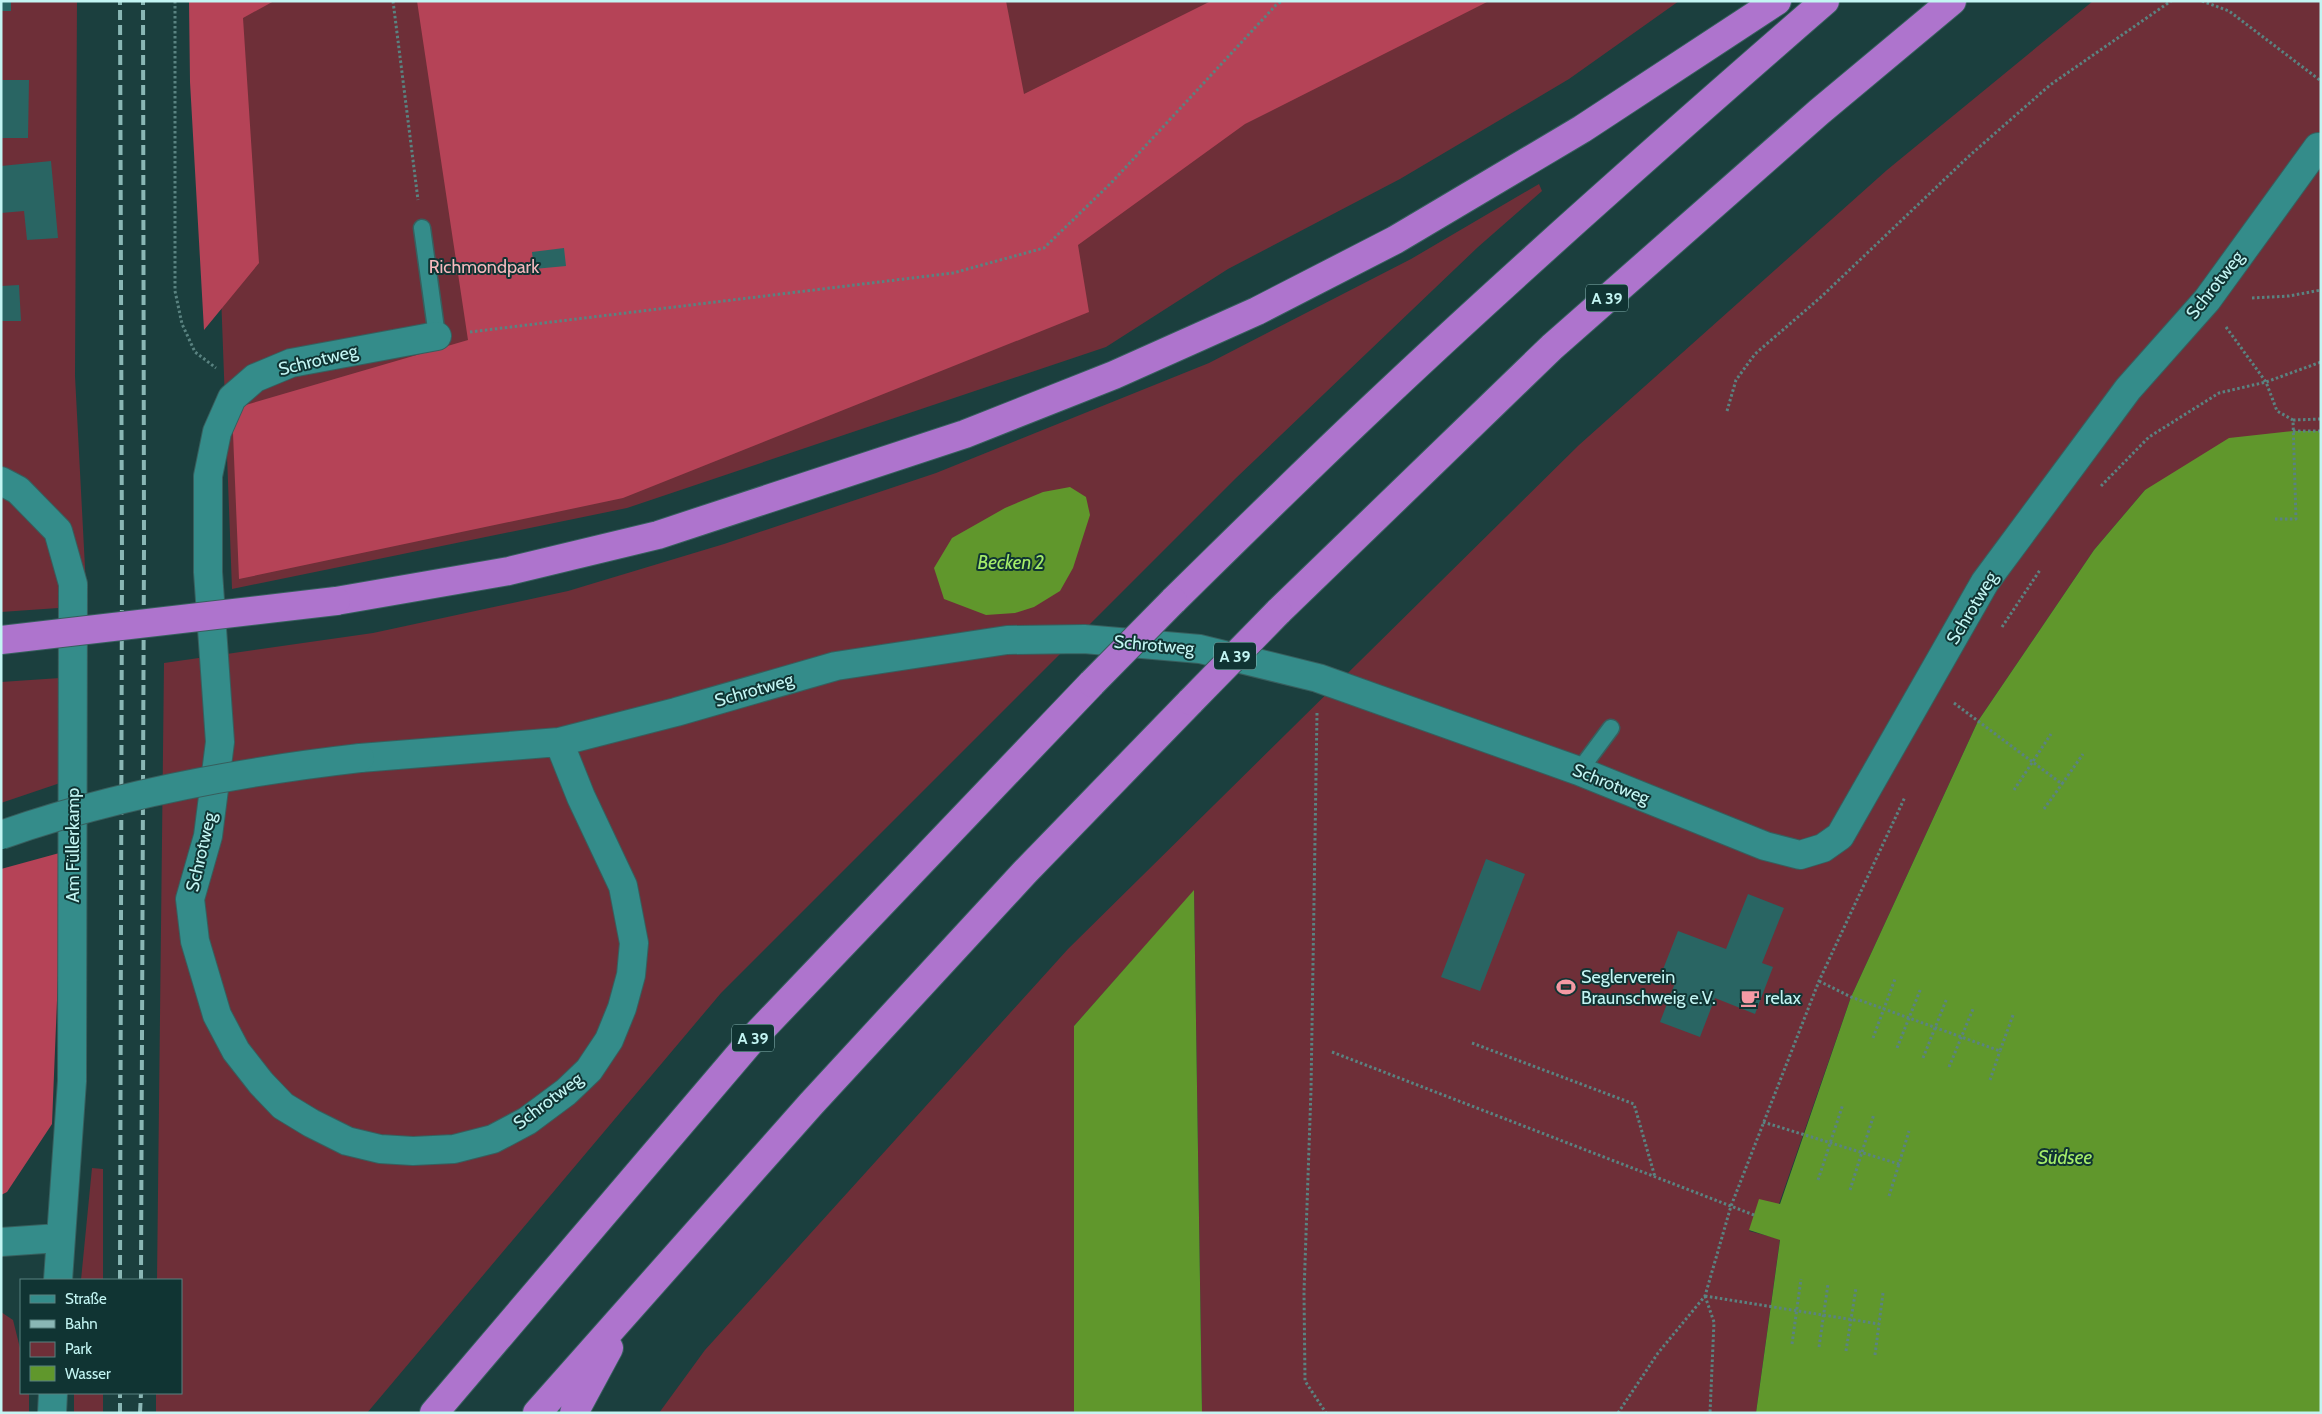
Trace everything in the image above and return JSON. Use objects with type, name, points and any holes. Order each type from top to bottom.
[{"type":"highway","points":[[1,640],[336,601],[509,571],[658,535],[965,434],[1114,375],[1257,311],[1395,240],[1582,129],[1777,1]]},
{"type":"highway","name":"A 39","points":[[434,1413],[756,1035],[1173,600],[1374,406],[1528,263],[1825,1]]},
{"type":"highway","name":"A 39","points":[[537,1413],[811,1104],[1018,879],[1278,612],[1552,347],[1820,112],[1952,1]]},
{"type":"highway","points":[[574,1413],[629,1309]]},
{"type":"street","name":"Schrotweg","points":[[1,835],[46,819],[183,786],[272,768],[360,758],[559,742],[676,712],[836,666],[1007,640],[1084,639],[1200,650],[1318,678],[1579,771],[1765,846],[1800,855],[1823,848],[1840,836],[1985,582],[2128,389],[2206,300],[2319,146]]},
{"type":"street","name":"Schrotweg","points":[[438,336],[291,363],[255,378],[232,398],[217,432],[208,476],[208,572],[220,742],[208,836],[190,899],[195,941],[217,1015],[236,1051],[261,1084],[283,1106],[311,1124],[347,1141],[380,1149],[413,1151],[454,1149],[493,1139],[528,1121],[566,1092],[589,1070],[609,1040],[622,1008],[631,975],[634,943],[623,886],[581,797],[559,742]]},
{"type":"street","name":"Am Füllerkamp","points":[[1,481],[18,490],[58,531],[73,584],[72,1081],[59,1238]]},
{"type":"street","points":[[1,1242],[59,1238],[58,1279]]},
{"type":"street","points":[[52,1413],[53,1394]]},
{"type":"lane","points":[[422,228],[438,336]]},
{"type":"lane","points":[[1579,771],[1611,728]]},
{"type":"path","points":[[175,1],[175,241],[177,300],[182,324],[195,352],[218,369],[255,378]]},
{"type":"path","points":[[393,1],[422,228]]},
{"type":"path","points":[[438,336],[953,273],[1044,248],[1112,182],[1276,5],[1282,1]]},
{"type":"path","points":[[1727,411],[1736,380],[1755,354],[1821,297],[1968,157],[2050,85],[2171,1]]},
{"type":"path","points":[[2202,1],[2230,11],[2321,81]]},
{"type":"path","points":[[2206,300],[2288,296],[2321,290]]},
{"type":"path","points":[[2206,300],[2266,382],[2277,411],[2293,420],[2321,419]]},
{"type":"path","points":[[2100,487],[2149,437],[2218,393],[2266,382],[2321,362]]},
{"type":"path","points":[[2274,519],[2296,519],[2293,420]]},
{"type":"path","points":[[2293,431],[2321,431]]},
{"type":"path","points":[[1996,635],[2045,562]]},
{"type":"path","points":[[1318,678],[1311,1090],[1304,1292],[1305,1381],[1326,1413]]},
{"type":"path","points":[[1948,708],[1952,701],[2062,784]]},
{"type":"path","points":[[2014,790],[2052,734]]},
{"type":"path","points":[[2044,809],[2082,754]]},
{"type":"path","points":[[1618,1413],[1658,1353],[1705,1296],[1731,1206],[1819,981],[1907,792]]},
{"type":"path","points":[[1873,1038],[1895,979]]},
{"type":"path","points":[[1819,981],[1851,997],[2000,1051]]},
{"type":"path","points":[[1898,1048],[1921,988]]},
{"type":"path","points":[[1923,1058],[1947,998]]},
{"type":"path","points":[[1949,1067],[1973,1009]]},
{"type":"path","points":[[1990,1080],[2014,1015]]},
{"type":"path","points":[[1472,1044],[1634,1104],[1655,1177]]},
{"type":"path","points":[[1332,1052],[1754,1215]]},
{"type":"path","points":[[1818,1180],[1843,1104]]},
{"type":"path","points":[[1850,1190],[1874,1114]]},
{"type":"path","points":[[1763,1122],[1802,1136],[1832,1142],[1899,1164]]},
{"type":"path","points":[[1889,1196],[1909,1131]]},
{"type":"path","points":[[1792,1344],[1801,1280]]},
{"type":"path","points":[[1819,1348],[1828,1284]]},
{"type":"path","points":[[1846,1351],[1856,1288]]},
{"type":"path","points":[[1875,1355],[1883,1293]]},
{"type":"path","points":[[1705,1296],[1879,1324]]},
{"type":"path","points":[[1705,1296],[1714,1322],[1710,1413]]},
{"type":"green space","points":[[1,1],[77,1],[75,376],[87,606],[1,612]]},
{"type":"green space","points":[[189,1],[274,1],[243,18],[259,263],[204,330],[190,82]]},
{"type":"green space","name":"Richmondpark","points":[[210,1],[1679,1],[1569,79],[1400,179],[1228,269],[1106,347],[627,508],[232,589]]},
{"type":"green space","name":"Richmondpark","points":[[417,1],[1006,1],[1024,94],[1211,1],[1489,1],[1245,124],[1078,245],[1089,312],[623,498],[239,579],[232,409],[468,340]]},
{"type":"green space","points":[[2093,1],[2321,1],[2321,431],[2293,431],[2145,490],[2094,550],[1978,721],[1851,997],[1779,1204],[1749,1231],[1780,1239],[1756,1413],[1202,1413],[1194,891],[1074,1026],[1074,1413],[659,1413],[705,1350],[1068,949],[1579,445],[1887,170]]},
{"type":"green space","points":[[1539,184],[1542,191],[1478,247],[1236,478],[721,993],[367,1413],[156,1413],[156,1394],[182,1394],[182,1279],[157,1279],[164,663],[373,633],[568,591],[724,544],[936,473],[1209,363],[1411,259]]},
{"type":"green space","points":[[60,678],[63,782],[1,803],[1,682]]},
{"type":"green space","points":[[63,852],[52,1124],[7,1192],[1,1195],[1,869]]},
{"type":"green space","points":[[92,1168],[103,1169],[103,1279],[81,1279]]},
{"type":"green space","points":[[1,1312],[13,1320],[20,1348],[20,1394],[29,1394],[29,1413],[1,1413]]},
{"type":"green space","points":[[74,1394],[103,1394],[103,1413],[74,1413]]},
{"type":"water","name":"Südsee","points":[[2293,431],[2321,431],[2321,1413],[1756,1413],[1780,1240],[1749,1230],[1759,1199],[1780,1204],[1851,997],[1978,721],[2094,550],[2145,490],[2229,438]]},
{"type":"water","name":"Becken 2","points":[[1070,487],[1086,497],[1090,515],[1073,568],[1060,591],[1034,607],[1015,613],[986,615],[944,599],[934,568],[952,538],[1005,508],[1043,492]]},
{"type":"water","points":[[1194,890],[1202,1413],[1074,1413],[1074,1026]]},
{"type":"building","points":[[1,1],[11,1],[11,11],[1,11]]},
{"type":"building","points":[[1,80],[29,80],[28,138],[1,138]]},
{"type":"building","points":[[51,161],[58,238],[27,240],[24,211],[1,213],[1,166]]},
{"type":"building","points":[[564,248],[566,266],[534,269],[532,252]]},
{"type":"building","points":[[19,285],[21,321],[1,321],[1,286]]},
{"type":"building","points":[[1486,859],[1525,874],[1480,991],[1441,977]]},
{"type":"building","points":[[1748,894],[1784,908],[1762,963],[1773,967],[1755,1014],[1715,998],[1700,1037],[1660,1022],[1675,983],[1660,977],[1678,931],[1726,949]]},
{"type":"railway","points":[[120,1],[122,563],[120,1279]]},
{"type":"railway","points":[[141,1279],[144,546],[143,1]]},
{"type":"railway","points":[[120,1394],[120,1413]]},
{"type":"railway","points":[[140,1413],[141,1394]]},
{"type":"place","name":"Seglerverein Braunschweig e.V.","points":[[1566,987]]},
{"type":"place","name":"relax","points":[[1750,998]]}]
